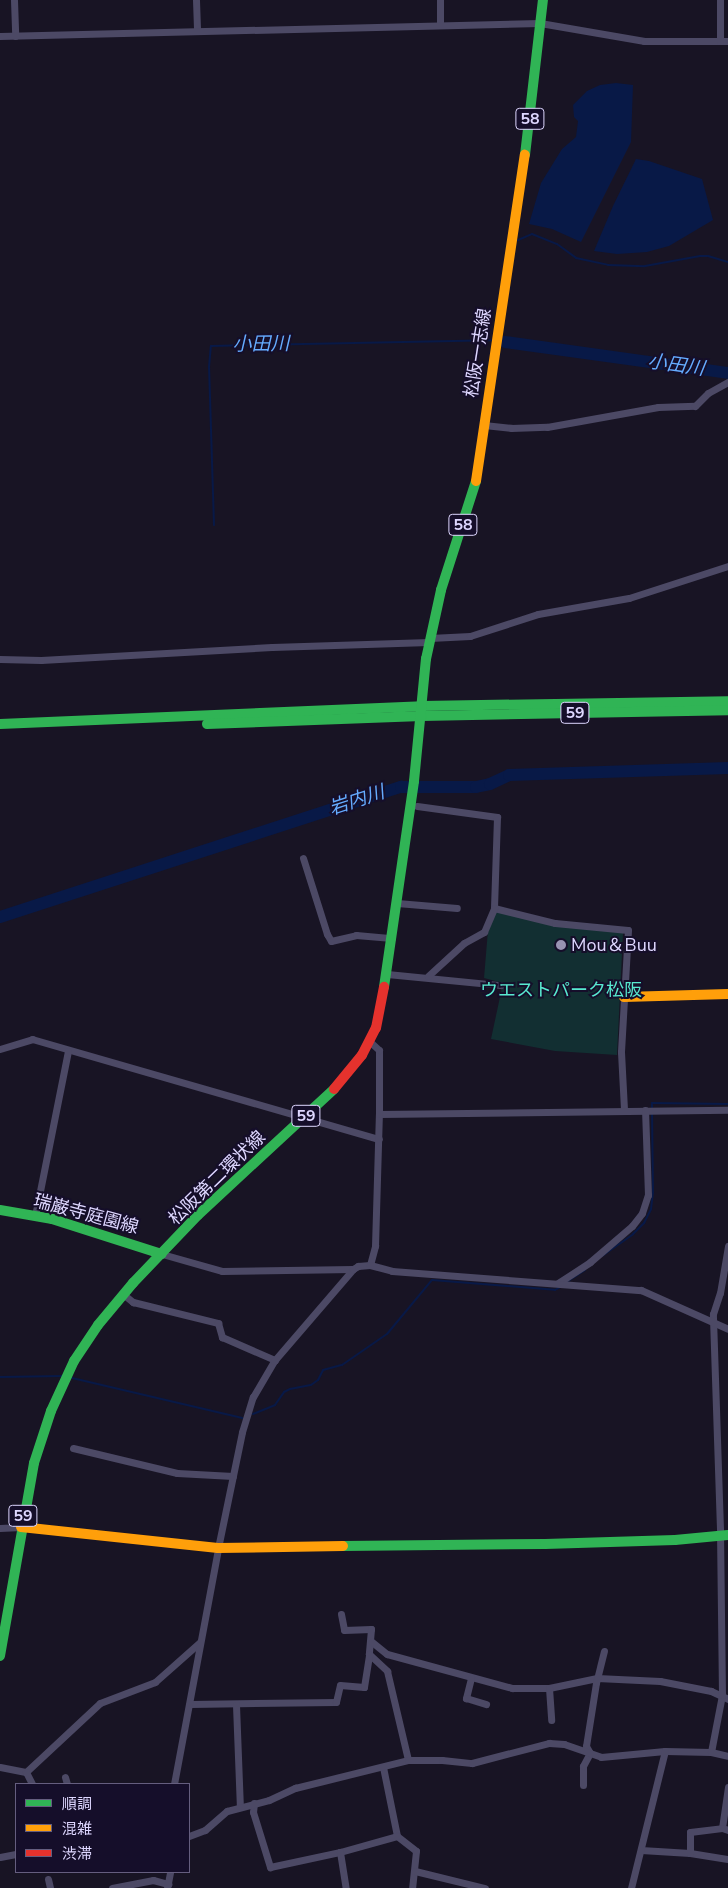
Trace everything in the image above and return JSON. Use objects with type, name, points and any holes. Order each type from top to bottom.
[{"type":"main road","name":"松阪一志線","points":[[422,711],[429,640],[441,590],[471,503],[479,471],[484,425],[528,139],[543,0]]},
{"type":"main road","name":"59","points":[[422,711],[728,700]]},
{"type":"main road","name":"59","points":[[422,711],[728,710]]},
{"type":"main road","points":[[0,724],[422,711]]},
{"type":"main road","points":[[0,732],[422,711]]},
{"type":"main road","name":"松阪第二環状線","points":[[0,1656],[21,1527],[38,1446],[64,1381],[90,1335],[123,1294],[198,1215],[343,1080],[370,1042],[376,1028],[388,974],[422,711]]},
{"type":"main road","points":[[624,997],[728,994]]},
{"type":"main road","name":"瑞巌寺庭園線","points":[[0,1210],[35,1216],[162,1254]]},
{"type":"main road","points":[[21,1527],[218,1548],[545,1544],[724,1536]]},
{"type":"street","points":[[14,0],[15,36]]},
{"type":"street","points":[[196,0],[197,31]]},
{"type":"street","points":[[440,0],[440,25]]},
{"type":"street","points":[[0,36],[540,24],[644,41],[724,41],[720,0]]},
{"type":"street","points":[[484,425],[511,428],[546,427],[658,407],[695,406],[708,393],[728,382]]},
{"type":"street","points":[[0,659],[41,660],[459,638],[538,614],[629,598],[728,566]]},
{"type":"street","points":[[418,806],[497,817],[494,908],[484,932],[457,948],[428,976]]},
{"type":"street","points":[[303,858],[331,941],[356,936],[392,938]]},
{"type":"street","points":[[397,903],[457,908]]},
{"type":"street","points":[[494,908],[555,923],[628,930],[621,1052],[624,1110]]},
{"type":"street","points":[[388,974],[428,976],[500,985]]},
{"type":"street","points":[[0,1049],[32,1039],[68,1051],[379,1139]]},
{"type":"street","points":[[370,1042],[379,1050],[379,1139],[375,1246],[370,1265]]},
{"type":"street","points":[[35,1216],[68,1051]]},
{"type":"street","points":[[562,1284],[632,1226],[642,1213],[648,1195],[650,1110]]},
{"type":"street","points":[[379,1114],[728,1110]]},
{"type":"street","points":[[711,1752],[725,1697],[724,1536],[716,1339],[713,1323],[728,1246]]},
{"type":"street","points":[[162,1254],[222,1271],[353,1269]]},
{"type":"street","points":[[174,1783],[218,1548],[242,1432],[253,1397],[275,1360],[353,1269],[358,1266],[370,1265],[392,1271],[641,1290],[728,1329]]},
{"type":"street","points":[[123,1294],[133,1302],[218,1323],[222,1337],[275,1360]]},
{"type":"street","points":[[73,1448],[177,1473],[233,1476]]},
{"type":"street","points":[[0,1528],[21,1527]]},
{"type":"street","points":[[190,1704],[336,1702],[340,1685],[364,1687],[372,1642],[371,1629],[344,1630],[341,1614]]},
{"type":"street","points":[[372,1642],[387,1654],[512,1688],[549,1688],[597,1678],[660,1681],[725,1697]]},
{"type":"street","points":[[26,1772],[100,1703],[154,1682],[199,1643]]},
{"type":"street","points":[[590,1753],[586,1746],[597,1678],[604,1652]]},
{"type":"street","points":[[369,1654],[387,1671],[408,1760]]},
{"type":"street","points":[[471,1678],[466,1698],[486,1704]]},
{"type":"street","points":[[549,1688],[551,1720]]},
{"type":"street","points":[[236,1704],[240,1807]]},
{"type":"street","points":[[190,1836],[205,1830],[227,1811],[269,1800],[295,1788],[408,1760],[442,1760],[472,1764],[549,1743],[564,1744],[601,1757],[664,1751],[711,1752],[728,1756]]},
{"type":"street","points":[[631,1888],[664,1751]]},
{"type":"street","points":[[582,1785],[583,1766],[590,1753]]},
{"type":"street","points":[[0,1767],[26,1772]]},
{"type":"street","points":[[383,1767],[397,1836],[416,1851],[412,1888]]},
{"type":"street","points":[[26,1772],[32,1783]]},
{"type":"street","points":[[690,1852],[690,1832],[725,1829],[728,1787]]},
{"type":"street","points":[[254,1803],[253,1812],[270,1867],[340,1852],[397,1836]]},
{"type":"street","points":[[641,1850],[690,1852],[728,1859]]},
{"type":"street","points":[[340,1852],[346,1888]]},
{"type":"street","points":[[0,1857],[15,1854]]},
{"type":"street","points":[[415,1871],[485,1888]]},
{"type":"street","points":[[112,1888],[153,1880],[168,1886],[170,1873]]},
{"type":"street","points":[[48,1879],[50,1888]]},
{"type":"green space","name":"ウエストパーク松阪","points":[[499,912],[623,933],[617,1055],[555,1051],[491,1039],[503,983],[484,978],[488,930],[493,914]]},
{"type":"water","points":[[616,83],[633,85],[631,142],[581,242],[552,229],[529,224],[541,183],[562,149],[576,137],[578,121],[574,117],[573,105],[587,91],[600,85]]},
{"type":"water","points":[[636,159],[649,161],[702,179],[713,220],[669,246],[647,252],[617,254],[594,251],[613,206]]},
{"type":"waterway","points":[[518,240],[532,234],[557,244],[576,258],[608,265],[645,266],[700,256],[708,256],[728,262]]},
{"type":"waterway","name":"小田川","points":[[214,525],[209,367],[211,346],[491,340]]},
{"type":"waterway","name":"小田川","points":[[505,342],[728,373]]},
{"type":"waterway","name":"岩内川","points":[[0,917],[401,787],[476,787],[490,784],[509,775],[728,768]]},
{"type":"waterway","points":[[652,1109],[652,1103],[728,1104]]},
{"type":"waterway","points":[[602,1256],[633,1234],[644,1223],[651,1209],[653,1192],[652,1113]]},
{"type":"waterway","points":[[568,1281],[585,1270]]},
{"type":"waterway","points":[[253,1414],[275,1405],[284,1392],[311,1385],[318,1380],[323,1370],[342,1365],[387,1334],[432,1280],[555,1290],[560,1287]]},
{"type":"waterway","points":[[0,1377],[62,1376]]},
{"type":"waterway","points":[[72,1378],[242,1418]]},
{"type":"traffic: fast","points":[[525,155],[543,0]]},
{"type":"traffic: fast","points":[[384,987],[414,781],[426,659],[441,590],[476,481]]},
{"type":"traffic: fast","points":[[422,706],[728,701]]},
{"type":"traffic: fast","points":[[0,724],[422,706]]},
{"type":"traffic: fast","points":[[422,716],[728,710]]},
{"type":"traffic: fast","points":[[207,724],[422,716]]},
{"type":"traffic: fast","points":[[0,1656],[34,1463],[51,1411],[74,1361],[98,1325],[133,1283],[198,1215],[334,1089]]},
{"type":"traffic: fast","points":[[0,1210],[52,1219],[162,1254]]},
{"type":"traffic: fast","points":[[343,1546],[545,1544],[675,1540],[728,1535]]},
{"type":"traffic: slow","points":[[476,481],[525,155]]},
{"type":"traffic: slow","points":[[624,997],[728,994]]},
{"type":"traffic: slow","points":[[21,1527],[218,1548],[343,1546]]},
{"type":"traffic: jam","points":[[334,1089],[362,1055],[376,1028],[384,987]]},
{"type":"place","name":"Mou＆Buu","points":[[561,945]]}]
